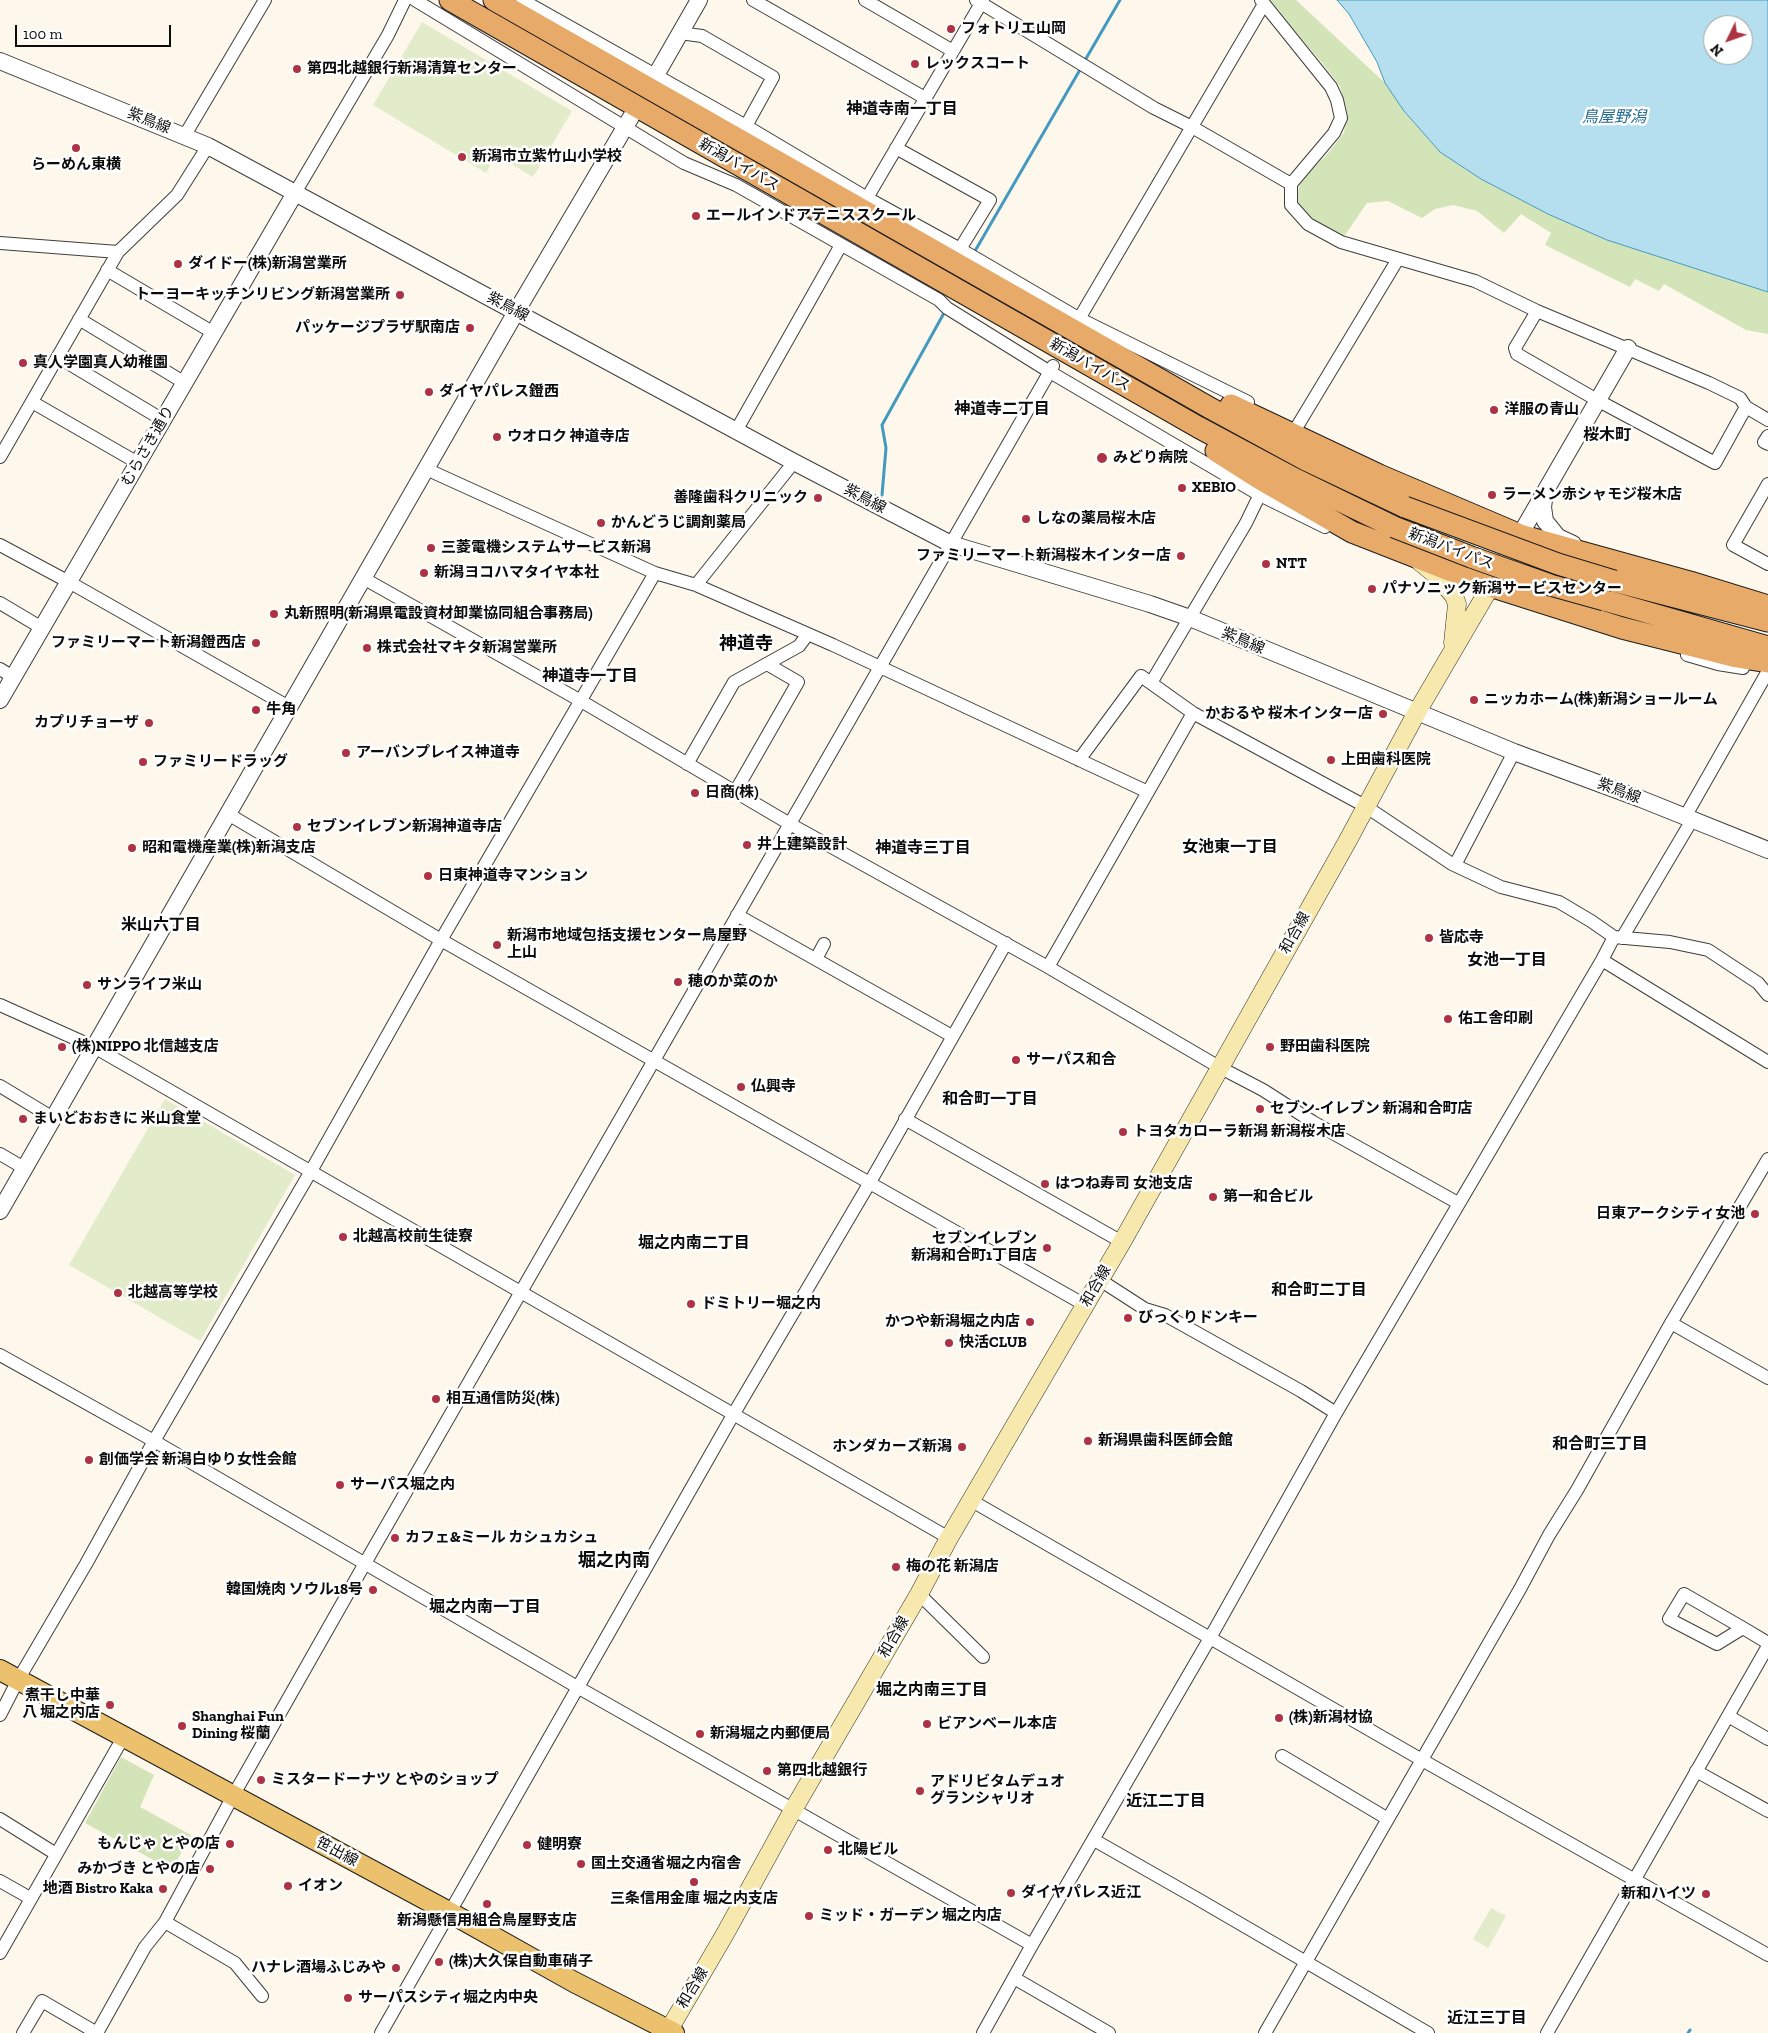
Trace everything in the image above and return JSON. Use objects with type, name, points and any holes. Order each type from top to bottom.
[{"type":"highway","name":"新潟バイパス","points":[[450,0],[1198,427],[1295,479],[1393,537],[1489,564],[1550,585],[1768,647]]},
{"type":"highway","name":"新潟バイパス","points":[[494,0],[1210,408],[1306,460],[1405,507],[1558,564],[1614,581],[1768,621]]},
{"type":"highway","points":[[1009,318],[1260,479],[1352,532],[1393,537],[1490,586],[1660,638],[1737,658],[1768,669]]},
{"type":"highway","points":[[1110,351],[1209,394],[1379,475],[1520,535],[1690,582],[1768,606]]},
{"type":"highway","points":[[1438,500],[1467,525],[1481,545],[1490,569],[1490,586]]},
{"type":"highway","points":[[1520,535],[1512,558],[1514,569],[1519,576],[1534,588],[1595,619]]},
{"type":"main road","name":"和合線","points":[[670,2032],[793,1810],[1122,1242],[1416,712],[1520,535]]},
{"type":"main road","points":[[1393,537],[1436,575],[1454,596],[1457,604],[1452,651]]},
{"type":"main road","name":"笹出線","points":[[0,1670],[574,1982],[670,2032]]},
{"type":"street","points":[[185,135],[265,0]]},
{"type":"street","points":[[296,193],[388,35],[405,0]]},
{"type":"street","points":[[415,0],[628,123],[684,163],[736,185],[939,300],[947,308],[1262,492],[1330,530],[1352,532]]},
{"type":"street","points":[[522,0],[654,79],[746,126],[867,198],[960,249],[1078,321],[1296,428],[1370,460],[1379,475]]},
{"type":"street","points":[[654,79],[699,0]]},
{"type":"street","points":[[753,0],[925,98]]},
{"type":"street","points":[[865,0],[953,51]]},
{"type":"street","points":[[867,198],[980,1],[1154,108],[1192,127],[1291,184]]},
{"type":"street","points":[[1078,321],[1263,2],[1332,88],[1338,100],[1341,118],[1334,134],[1291,184],[1291,205],[1308,224],[1341,242],[1475,281],[1537,311],[1628,348],[1740,398],[1746,407],[1768,420]]},
{"type":"street","points":[[680,33],[702,36],[773,77],[746,126]]},
{"type":"street","name":"紫鳥線","points":[[0,61],[208,146],[736,431],[951,544],[1150,604],[1190,618],[1514,752],[1768,850]]},
{"type":"street","points":[[0,1211],[516,312],[628,123]]},
{"type":"street","points":[[0,457],[118,252],[177,195],[208,146]]},
{"type":"street","points":[[896,148],[990,200],[960,249]]},
{"type":"street","name":"むらさき通り","points":[[0,700],[7,673],[42,628],[296,193]]},
{"type":"street","points":[[0,243],[118,252]]},
{"type":"street","points":[[736,431],[841,245]]},
{"type":"street","points":[[1296,428],[1398,259]]},
{"type":"street","points":[[107,270],[214,333]]},
{"type":"street","points":[[1537,311],[1515,348],[1517,354],[1597,400],[1715,463],[1746,407]]},
{"type":"street","points":[[79,320],[185,383]]},
{"type":"street","points":[[1520,535],[1628,348]]},
{"type":"street","points":[[58,357],[163,420]]},
{"type":"street","points":[[23,2033],[42,2002],[97,2033],[145,1947],[165,1922],[233,1796],[364,1565],[1051,369]]},
{"type":"street","points":[[32,402],[138,463]]},
{"type":"street","points":[[1768,436],[1764,442],[1768,444]]},
{"type":"street","points":[[696,585],[794,462]]},
{"type":"street","points":[[426,469],[654,572],[696,585],[808,634],[1148,792]]},
{"type":"street","points":[[1768,484],[1733,545],[1768,564]]},
{"type":"street","points":[[1545,491],[1542,507],[1545,521],[1549,528],[1558,537],[1579,547],[1582,552]]},
{"type":"street","points":[[1151,683],[1262,492]]},
{"type":"street","points":[[0,545],[289,707]]},
{"type":"street","points":[[0,1715],[154,1441],[654,572]]},
{"type":"street","points":[[1690,582],[1709,577],[1768,595]]},
{"type":"street","points":[[364,578],[581,701],[790,824],[1006,943],[1219,1067],[1263,1090],[1313,1122],[1458,1203]]},
{"type":"street","points":[[0,604],[42,628]]},
{"type":"street","points":[[687,764],[734,682],[799,646],[808,634]]},
{"type":"street","points":[[735,792],[798,682],[767,664]]},
{"type":"street","points":[[983,2033],[1458,1203],[1602,960],[1618,937],[1689,819],[1768,669]]},
{"type":"street","points":[[1079,760],[1141,676],[1193,713],[1365,806],[1430,851],[1455,865],[1501,886],[1559,902],[1618,937],[1670,942],[1708,950],[1728,962],[1765,991],[1768,976]]},
{"type":"street","points":[[1048,967],[1193,713]]},
{"type":"street","points":[[1455,865],[1514,752]]},
{"type":"street","points":[[228,814],[441,940],[1085,1305]]},
{"type":"street","points":[[737,915],[952,1036]]},
{"type":"street","points":[[381,2033],[448,1912],[579,1688],[733,1415],[869,1184],[1006,943]]},
{"type":"street","points":[[816,959],[824,944]]},
{"type":"street","points":[[1602,960],[1768,1062]]},
{"type":"street","points":[[0,1005],[94,1047],[949,1538]]},
{"type":"street","points":[[0,1086],[53,1118]]},
{"type":"street","points":[[905,1119],[1122,1242]]},
{"type":"street","points":[[0,1154],[24,1168]]},
{"type":"street","points":[[1266,2033],[1549,1536],[1641,1380],[1671,1323],[1768,1159]]},
{"type":"street","points":[[1100,1280],[1145,1309],[1165,1315],[1301,1391],[1336,1414]]},
{"type":"street","points":[[1671,1323],[1768,1378]]},
{"type":"street","points":[[0,1355],[154,1441],[364,1565],[1032,1945]]},
{"type":"street","points":[[972,1501],[1422,1760],[1768,1955]]},
{"type":"street","points":[[919,1594],[982,1658]]},
{"type":"street","points":[[1547,2033],[1768,1644],[1743,1628],[1684,1594],[1669,1619],[1717,1644],[1743,1628]]},
{"type":"street","points":[[1728,1716],[1768,1739]]},
{"type":"street","points":[[0,1954],[4,1936],[30,1898],[124,1736]]},
{"type":"street","points":[[1282,1756],[1388,1819]]},
{"type":"street","points":[[1696,1771],[1768,1811]]},
{"type":"street","points":[[0,1819],[56,1854]]},
{"type":"street","points":[[1094,1840],[1428,2033]]},
{"type":"street","points":[[0,1880],[30,1898]]},
{"type":"street","points":[[165,1922],[235,1963],[262,1996]]},
{"type":"street","points":[[1014,1978],[1109,2033]]},
{"type":"green space","points":[[1268,0],[1296,0],[1385,83],[1406,114],[1440,152],[1481,179],[1548,214],[1607,240],[1768,292],[1768,334],[1746,330],[1664,284],[1659,291],[1635,279],[1630,287],[1545,245],[1551,233],[1521,214],[1504,233],[1477,211],[1453,205],[1435,209],[1422,218],[1388,201],[1367,203],[1343,238],[1313,220],[1299,208],[1297,197],[1300,182],[1329,152],[1344,133],[1347,112],[1340,86]]},
{"type":"green space","points":[[422,22],[572,111],[533,177],[496,155],[486,173],[373,105]]},
{"type":"green space","points":[[165,1099],[295,1175],[200,1341],[69,1265]]},
{"type":"green space","points":[[121,1757],[154,1775],[140,1807],[191,1835],[172,1870],[85,1823]]},
{"type":"green space","points":[[1491,1908],[1506,1916],[1488,1948],[1473,1939]]},
{"type":"water","name":"鳥屋野潟","points":[[1337,0],[1768,0],[1768,292],[1607,240],[1548,214],[1481,179],[1440,152],[1404,111],[1385,83],[1377,62],[1349,14]]},
{"type":"waterway","points":[[1084,62],[1120,0]]},
{"type":"waterway","points":[[975,251],[1081,68]]},
{"type":"waterway","points":[[882,495],[886,448],[882,425],[944,313]]},
{"type":"place","name":"フォトリエ山岡","points":[[951,29]]},
{"type":"place","name":"レックスコート","points":[[915,64]]},
{"type":"place","name":"第四北越銀行新潟清算センター","points":[[297,69]]},
{"type":"place","name":"らーめん東横","points":[[76,148]]},
{"type":"place","name":"新潟市立紫竹山小学校","points":[[462,157]]},
{"type":"place","name":"エールインドアテニススクール","points":[[696,216]]},
{"type":"place","name":"ダイドー(株)新潟営業所","points":[[178,264]]},
{"type":"place","name":"トーヨーキッチンリビング新潟営業所","points":[[400,295]]},
{"type":"place","name":"パッケージプラザ駅南店","points":[[470,328]]},
{"type":"place","name":"真人学園真人幼稚園","points":[[23,363]]},
{"type":"place","name":"ダイヤパレス鐙西","points":[[429,392]]},
{"type":"place","name":"洋服の青山","points":[[1494,410]]},
{"type":"place","name":"ウオロク 神道寺店","points":[[497,437]]},
{"type":"place","name":"みどり病院","points":[[1102,458]]},
{"type":"place","name":"XEBIO","points":[[1182,488]]},
{"type":"place","name":"ラーメン赤シャモジ桜木店","points":[[1492,495]]},
{"type":"place","name":"善隆歯科クリニック","points":[[818,498]]},
{"type":"place","name":"しなの薬局桜木店","points":[[1026,519]]},
{"type":"place","name":"かんどうじ調剤薬局","points":[[601,523]]},
{"type":"place","name":"三菱電機システムサービス新潟","points":[[431,548]]},
{"type":"place","name":"ファミリーマート新潟桜木インター店","points":[[1181,556]]},
{"type":"place","name":"NTT","points":[[1266,564]]},
{"type":"place","name":"新潟ヨコハマタイヤ本社","points":[[424,573]]},
{"type":"place","name":"パナソニック新潟サービスセンター","points":[[1372,589]]},
{"type":"place","name":"丸新照明(新潟県電設資材卸業協同組合事務局)","points":[[274,614]]},
{"type":"place","name":"ファミリーマート新潟鐙西店","points":[[256,643]]},
{"type":"place","name":"株式会社マキタ新潟営業所","points":[[367,648]]},
{"type":"place","name":"ニッカホーム(株)新潟ショールーム","points":[[1474,700]]},
{"type":"place","name":"牛角","points":[[256,710]]},
{"type":"place","name":"かおるや 桜木インター店","points":[[1383,714]]},
{"type":"place","name":"カプリチョーザ","points":[[149,723]]},
{"type":"place","name":"アーバンプレイス神道寺","points":[[346,753]]},
{"type":"place","name":"上田歯科医院","points":[[1331,760]]},
{"type":"place","name":"ファミリードラッグ","points":[[143,762]]},
{"type":"place","name":"日商(株)","points":[[695,793]]},
{"type":"place","name":"セブンイレブン新潟神道寺店","points":[[297,827]]},
{"type":"place","name":"井上建築設計","points":[[747,845]]},
{"type":"place","name":"昭和電機産業(株)新潟支店","points":[[132,848]]},
{"type":"place","name":"日東神道寺マンション","points":[[428,876]]},
{"type":"place","name":"皆応寺","points":[[1429,938]]},
{"type":"place","name":"新潟市地域包括支援センター鳥屋野 上山","points":[[497,945]]},
{"type":"place","name":"穂のか菜のか","points":[[678,982]]},
{"type":"place","name":"サンライフ米山","points":[[87,985]]},
{"type":"place","name":"佑工舎印刷","points":[[1448,1019]]},
{"type":"place","name":"(株)NIPPO 北信越支店","points":[[62,1047]]},
{"type":"place","name":"野田歯科医院","points":[[1270,1047]]},
{"type":"place","name":"サーパス和合","points":[[1016,1060]]},
{"type":"place","name":"仏興寺","points":[[741,1087]]},
{"type":"place","name":"セブン-イレブン 新潟和合町店","points":[[1260,1109]]},
{"type":"place","name":"まいどおおきに 米山食堂","points":[[23,1119]]},
{"type":"place","name":"トヨタカローラ新潟 新潟桜木店","points":[[1123,1132]]},
{"type":"place","name":"はつね寿司 女池支店","points":[[1045,1184]]},
{"type":"place","name":"第一和合ビル","points":[[1213,1197]]},
{"type":"place","name":"日東アークシティ女池","points":[[1755,1214]]},
{"type":"place","name":"北越高校前生徒寮","points":[[343,1237]]},
{"type":"place","name":"セブンイレブン 新潟和合町1丁目店","points":[[1047,1248]]},
{"type":"place","name":"北越高等学校","points":[[118,1293]]},
{"type":"place","name":"ドミトリー堀之内","points":[[691,1304]]},
{"type":"place","name":"びっくりドンキー","points":[[1128,1318]]},
{"type":"place","name":"かつや新潟堀之内店","points":[[1030,1322]]},
{"type":"place","name":"快活CLUB","points":[[949,1343]]},
{"type":"place","name":"相互通信防災(株)","points":[[436,1399]]},
{"type":"place","name":"新潟県歯科医師会館","points":[[1088,1441]]},
{"type":"place","name":"ホンダカーズ新潟","points":[[962,1447]]},
{"type":"place","name":"創価学会 新潟白ゆり女性会館","points":[[89,1460]]},
{"type":"place","name":"サーパス堀之内","points":[[340,1485]]},
{"type":"place","name":"カフェ&ミール カシュカシュ","points":[[395,1538]]},
{"type":"place","name":"梅の花 新潟店","points":[[896,1567]]},
{"type":"place","name":"韓国焼肉 ソウル18号","points":[[373,1590]]},
{"type":"place","name":"煮干し中華 八 堀之内店","points":[[110,1705]]},
{"type":"place","name":"(株)新潟材協","points":[[1279,1718]]},
{"type":"place","name":"ビアンベール本店","points":[[927,1724]]},
{"type":"place","name":"Shanghai Fun Dining 桜蘭","points":[[182,1726]]},
{"type":"place","name":"新潟堀之内郵便局","points":[[700,1734]]},
{"type":"place","name":"第四北越銀行","points":[[767,1771]]},
{"type":"place","name":"ミスタードーナツ とやのショップ","points":[[261,1780]]},
{"type":"place","name":"アドリビタムデュオ グランシャリオ","points":[[920,1791]]},
{"type":"place","name":"もんじゃ とやの店","points":[[230,1844]]},
{"type":"place","name":"健明寮","points":[[527,1845]]},
{"type":"place","name":"北陽ビル","points":[[828,1850]]},
{"type":"place","name":"国土交通省堀之内宿舎","points":[[581,1864]]},
{"type":"place","name":"みかづき とやの店","points":[[210,1869]]},
{"type":"place","name":"三条信用金庫 堀之内支店","points":[[694,1882]]},
{"type":"place","name":"イオン","points":[[288,1886]]},
{"type":"place","name":"地酒 Bistro Kaka","points":[[163,1889]]},
{"type":"place","name":"ダイヤパレス近江","points":[[1011,1893]]},
{"type":"place","name":"新和ハイツ","points":[[1706,1894]]},
{"type":"place","name":"新潟懸信用組合鳥屋野支店","points":[[487,1904]]},
{"type":"place","name":"ミッド・ガーデン 堀之内店","points":[[809,1916]]},
{"type":"place","name":"(株)大久保自動車硝子","points":[[439,1962]]},
{"type":"place","name":"ハナレ酒場ふじみや","points":[[396,1968]]},
{"type":"place","name":"サーパスシティ堀之内中央","points":[[348,1998]]},
{"type":"district","name":"神道寺南一丁目","points":[[902,109]]},
{"type":"district","name":"神道寺二丁目","points":[[1002,409]]},
{"type":"district","name":"桜木町","points":[[1607,435]]},
{"type":"district","name":"神道寺","points":[[746,644]]},
{"type":"district","name":"神道寺一丁目","points":[[590,676]]},
{"type":"district","name":"女池東一丁目","points":[[1230,847]]},
{"type":"district","name":"神道寺三丁目","points":[[923,848]]},
{"type":"district","name":"米山六丁目","points":[[161,925]]},
{"type":"district","name":"女池一丁目","points":[[1507,960]]},
{"type":"district","name":"和合町一丁目","points":[[990,1099]]},
{"type":"district","name":"堀之内南二丁目","points":[[694,1243]]},
{"type":"district","name":"和合町二丁目","points":[[1319,1290]]},
{"type":"district","name":"和合町三丁目","points":[[1600,1444]]},
{"type":"district","name":"堀之内南","points":[[614,1561]]},
{"type":"district","name":"堀之内南一丁目","points":[[485,1607]]},
{"type":"district","name":"堀之内南三丁目","points":[[932,1690]]},
{"type":"district","name":"近江二丁目","points":[[1166,1801]]},
{"type":"district","name":"近江三丁目","points":[[1487,2018]]}]
